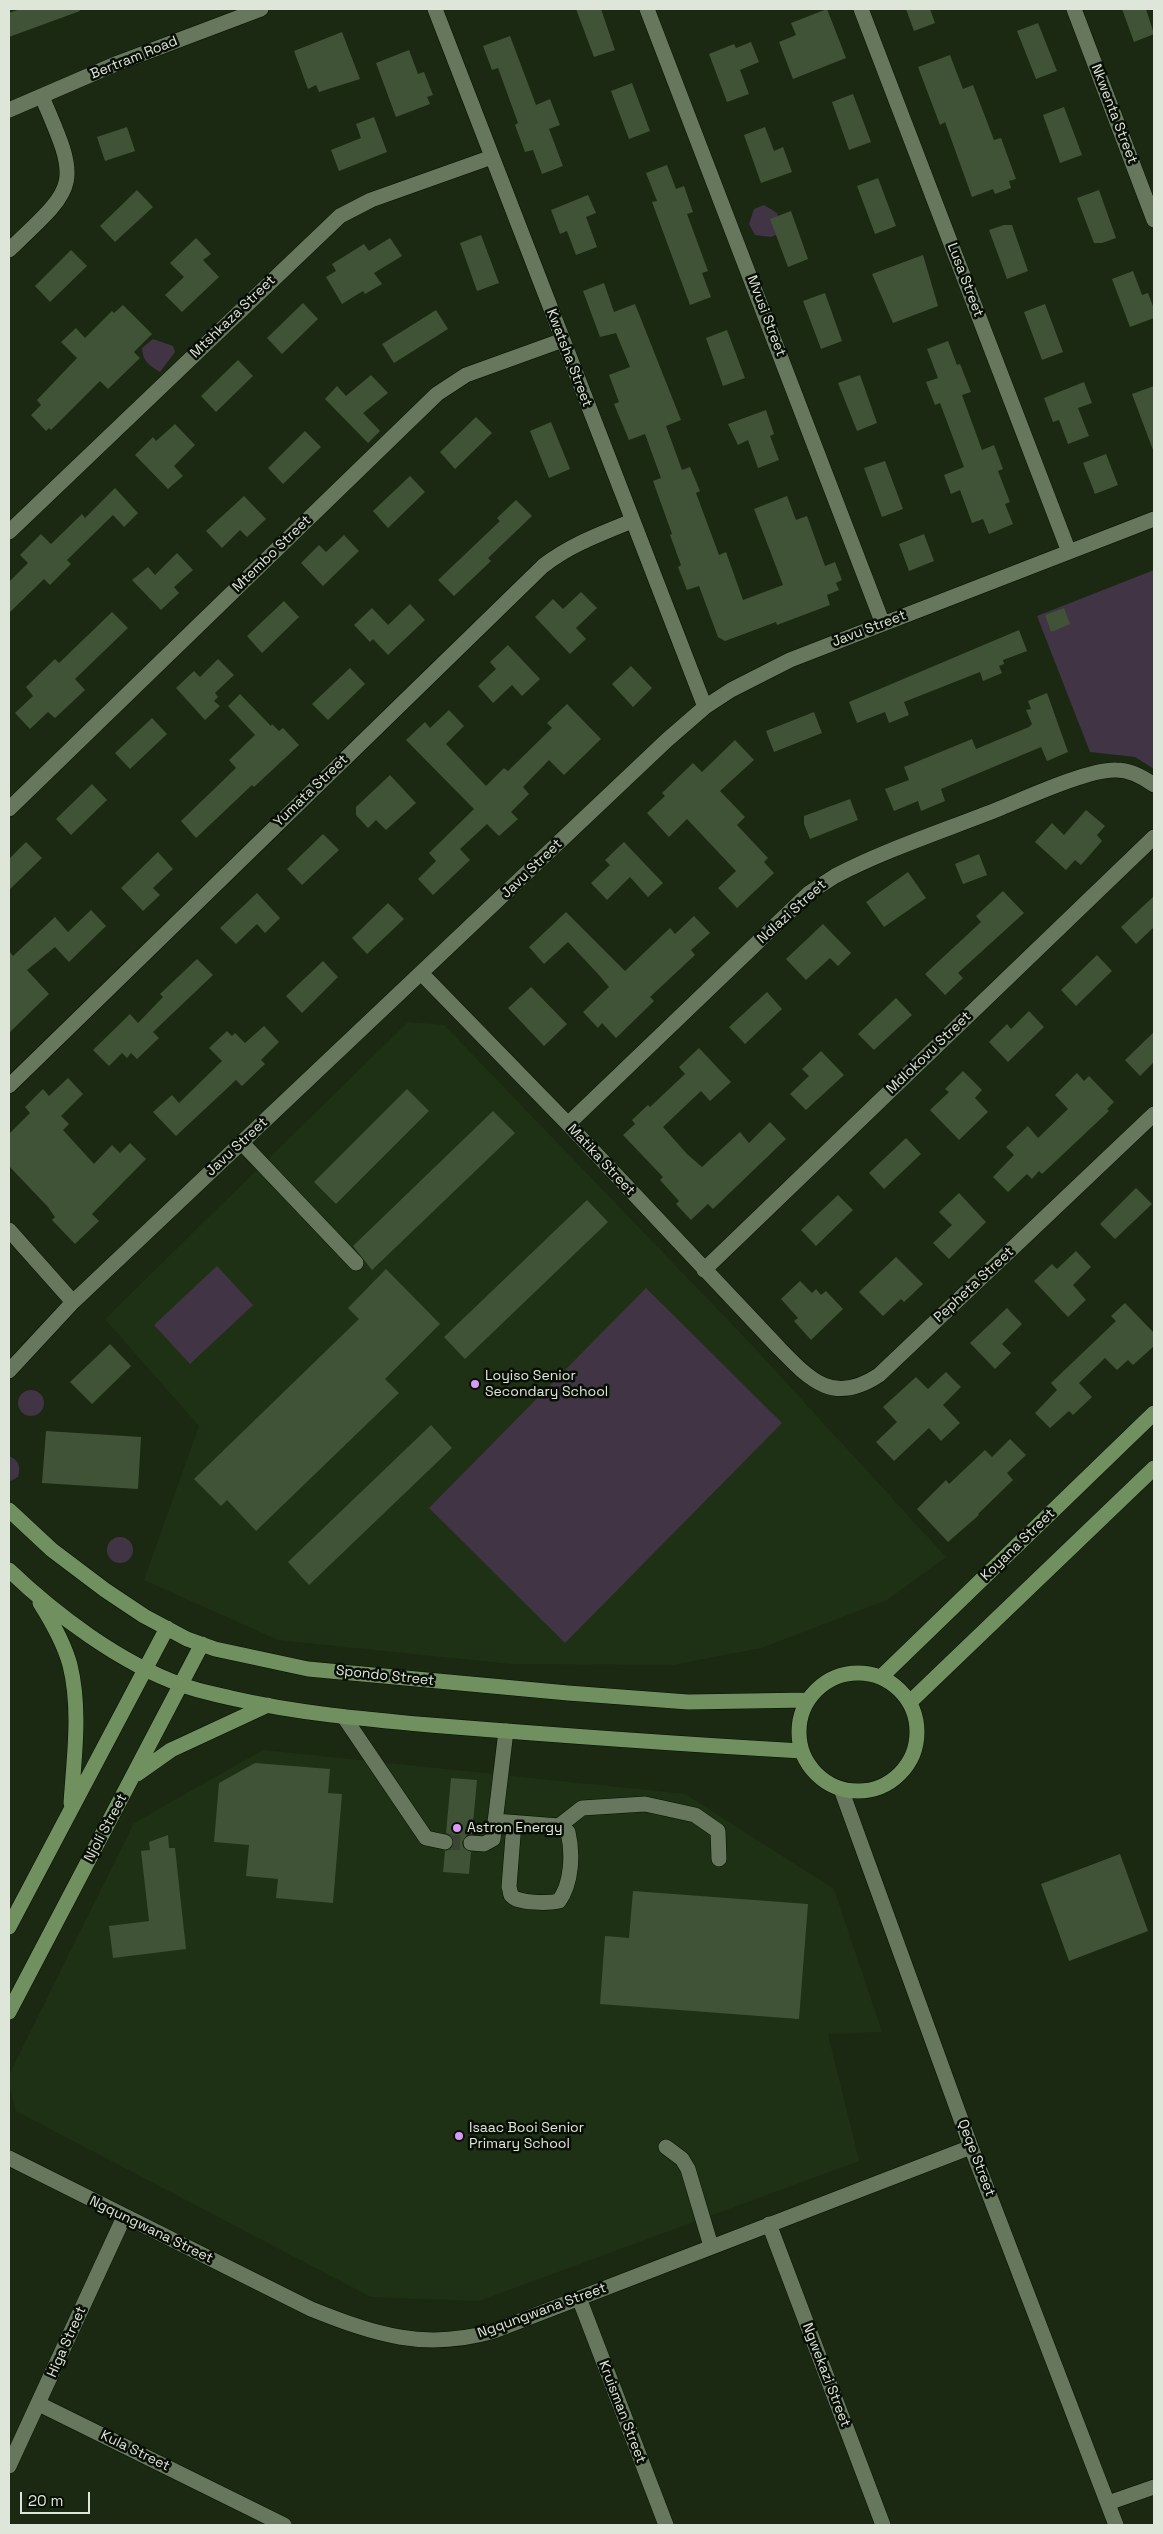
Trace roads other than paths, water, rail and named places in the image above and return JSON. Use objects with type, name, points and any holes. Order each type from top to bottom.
[{"type":"main road","name":"Koyana Street","points":[[881,1677],[1154,1413]]},
{"type":"main road","points":[[910,1702],[1154,1468]]},
{"type":"main road","name":"Spondo Street","points":[[9,1510],[52,1550],[105,1590],[144,1616],[202,1644],[269,1662],[308,1669],[688,1702],[808,1700]]},
{"type":"main road","points":[[9,1570],[37,1597],[91,1636],[145,1668],[181,1685],[268,1706],[344,1717],[506,1731],[802,1751]]},
{"type":"main road","points":[[37,1597],[59,1637],[69,1663],[73,1682],[76,1730],[71,1809]]},
{"type":"main road","points":[[9,1927],[167,1628]]},
{"type":"main road","name":"Njoli Street","points":[[9,2012],[202,1644]]},
{"type":"main road","points":[[854,1672],[881,1677],[898,1688],[910,1702],[918,1729],[912,1757],[904,1769],[882,1786],[855,1792],[841,1789],[816,1775],[802,1751],[798,1734],[800,1716],[808,1700],[827,1680],[840,1674],[854,1672]]},
{"type":"main road","points":[[133,1776],[171,1750],[268,1706]]},
{"type":"street","name":"Bertram Road","points":[[9,110],[118,63],[261,9]]},
{"type":"street","name":"Kwatsha Street","points":[[434,9],[705,707]]},
{"type":"street","name":"Mvusi Street","points":[[647,9],[883,624]]},
{"type":"street","name":"Lusa Street","points":[[861,9],[1069,552]]},
{"type":"street","name":"Nkwenta Street","points":[[1074,9],[1154,220]]},
{"type":"street","points":[[9,250],[58,202],[68,180],[68,159],[42,97]]},
{"type":"street","name":"Mtshkaza Street","points":[[9,532],[340,216],[371,200],[492,157]]},
{"type":"street","name":"Mtembo Street","points":[[9,810],[437,394],[466,375],[563,340]]},
{"type":"street","name":"Javu Street","points":[[9,1371],[73,1302],[422,974],[667,740],[705,707],[731,690],[790,660],[1154,519]]},
{"type":"street","name":"Yumata Street","points":[[9,1086],[543,566],[577,544],[632,521]]},
{"type":"street","name":"Ndlazi Street","points":[[568,1124],[809,894],[835,876],[1034,795],[1098,772],[1126,771],[1144,778],[1154,785]]},
{"type":"street","name":"Mdlokovu Street","points":[[704,1270],[1154,837]]},
{"type":"street","name":"Matika Street","points":[[422,974],[568,1124],[779,1348]]},
{"type":"street","name":"Pepheta Street","points":[[779,1348],[806,1376],[826,1387],[848,1388],[867,1382],[906,1350],[1154,1114]]},
{"type":"street","points":[[242,1143],[356,1263]]},
{"type":"street","points":[[9,1230],[73,1302]]},
{"type":"street","points":[[344,1717],[426,1838],[445,1842]]},
{"type":"street","points":[[471,1843],[484,1844],[493,1839],[506,1731]]},
{"type":"street","name":"Qeqe Street","points":[[841,1789],[971,2147],[1116,2525]]},
{"type":"street","points":[[559,1826],[582,1808],[645,1804],[695,1816],[718,1831],[719,1859]]},
{"type":"street","points":[[495,1821],[559,1826],[568,1832],[570,1868],[566,1890],[559,1901],[548,1903],[516,1899],[511,1895],[509,1887],[514,1823]]},
{"type":"street","points":[[666,2147],[682,2159],[688,2170],[711,2246]]},
{"type":"street","name":"Ngqungwana Street","points":[[9,2158],[311,2309],[362,2330],[396,2337],[452,2340],[472,2337],[579,2298],[971,2147]]},
{"type":"street","name":"Higa Street","points":[[9,2466],[124,2217]]},
{"type":"street","name":"Ngwekazi Street","points":[[769,2224],[884,2525]]},
{"type":"street","name":"Kruisman Street","points":[[579,2298],[666,2525]]},
{"type":"street","name":"Kula Street","points":[[39,2404],[284,2525]]},
{"type":"street","points":[[1108,2504],[1154,2486]]},
{"type":"tunnel","points":[[445,1842],[471,1843]]},
{"type":"place","name":"Loyiso Senior Secondary School","points":[[475,1384]]},
{"type":"place","name":"Astron Energy","points":[[457,1828]]},
{"type":"place","name":"Isaac Booi Senior Primary School","points":[[459,2136]]}]
